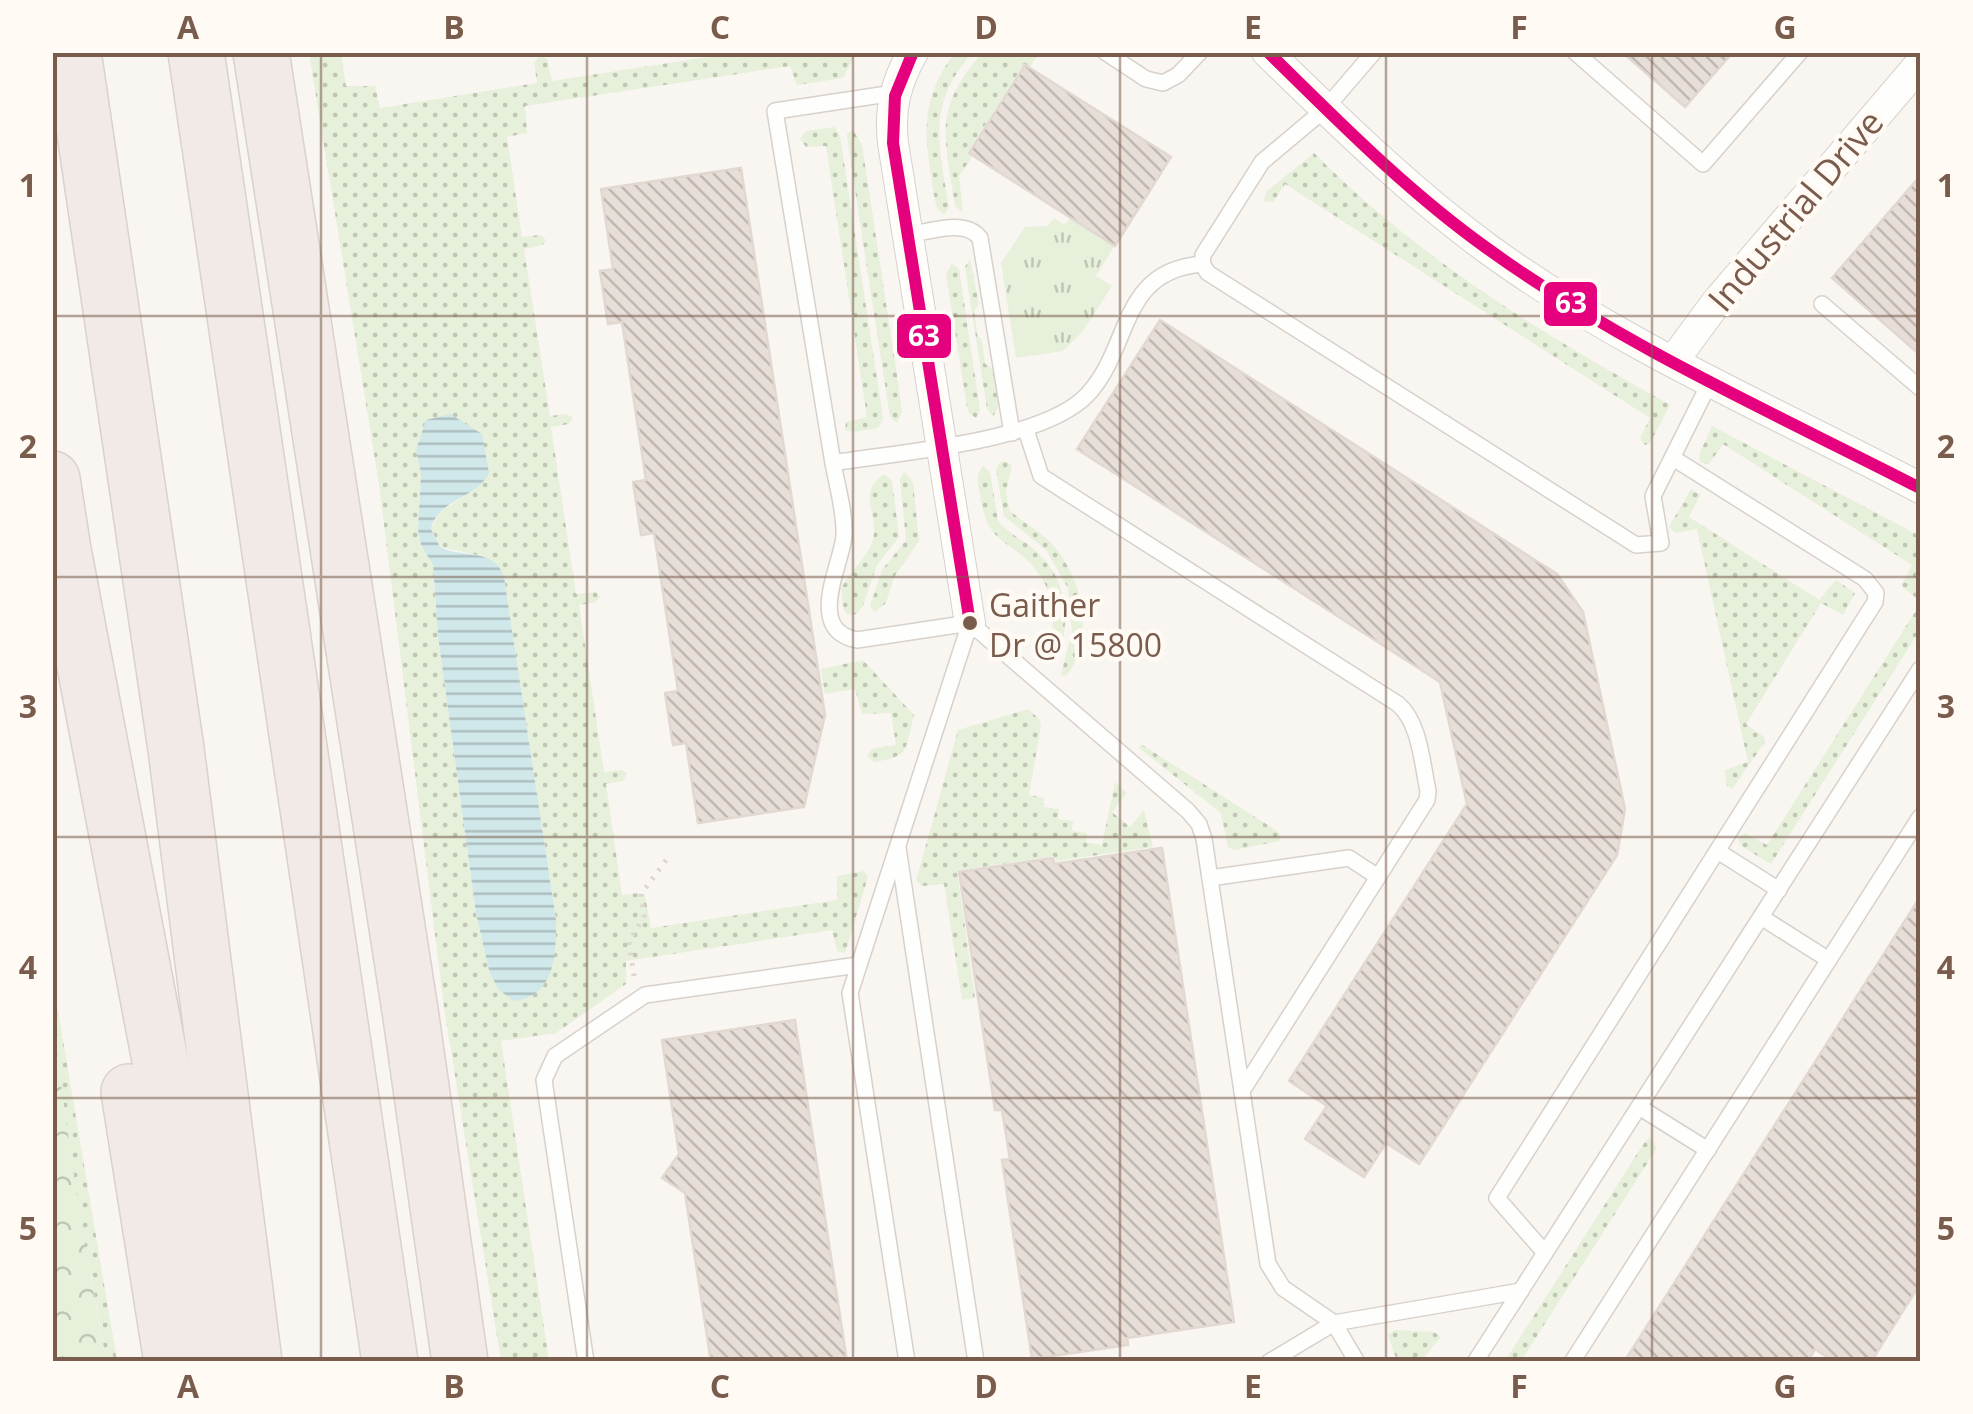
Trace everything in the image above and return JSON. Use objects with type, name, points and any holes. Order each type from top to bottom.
[{"type":"highway","points":[[73,52],[176,749],[254,1362]]},
{"type":"highway","points":[[196,52],[390,1362]]},
{"type":"highway","points":[[260,52],[405,978],[460,1362]]},
{"type":"highway","points":[[52,479],[183,1181],[223,1362]]},
{"type":"highway","points":[[52,610],[172,1362]]},
{"type":"street","points":[[913,52],[894,93],[890,120],[970,623]]},
{"type":"street","points":[[1266,52],[1428,202],[1490,250],[1556,294],[1674,360],[1920,488]]},
{"type":"street","name":"Industrial Drive","points":[[1674,360],[1716,302],[1920,64]]},
{"type":"lane","points":[[1106,52],[1146,79],[1164,84],[1178,76],[1200,52]]},
{"type":"lane","points":[[1374,52],[1325,108],[1262,162],[1203,255],[1202,264],[1208,273],[1636,545],[1661,543],[1653,496],[1711,380]]},
{"type":"lane","points":[[1575,52],[1703,164],[1800,52]]},
{"type":"lane","points":[[894,93],[775,111],[844,533],[829,586],[837,629],[857,640],[970,623],[1188,810],[1202,831],[1270,1271],[1283,1288],[1334,1323],[1357,1362]]},
{"type":"lane","points":[[906,235],[964,226],[980,238],[1019,432],[1041,476],[1408,713],[1428,796],[1242,1091]]},
{"type":"lane","points":[[833,463],[1019,432],[1048,422],[1086,397],[1107,367],[1131,306],[1152,283],[1179,268],[1202,264]]},
{"type":"lane","points":[[1822,304],[1920,388]]},
{"type":"lane","points":[[1545,1254],[1497,1198],[1872,612],[1876,594],[1865,579],[1673,458]]},
{"type":"lane","points":[[907,1362],[851,1000],[858,965],[970,623]]},
{"type":"lane","points":[[1476,1362],[1920,669]]},
{"type":"lane","points":[[1572,1362],[1920,817]]},
{"type":"lane","points":[[898,844],[976,1362]]},
{"type":"lane","points":[[1719,852],[1779,890]]},
{"type":"lane","points":[[1210,878],[1349,858],[1378,877]]},
{"type":"lane","points":[[1761,918],[1829,960]]},
{"type":"lane","points":[[586,1362],[544,1080],[554,1056],[637,999],[654,993],[858,965]]},
{"type":"lane","points":[[1639,1107],[1708,1150]]},
{"type":"lane","points":[[1269,1362],[1334,1323],[1521,1290]]},
{"type":"path","points":[[637,999],[629,942],[644,916],[641,894],[667,859]]},
{"type":"green space","points":[[309,53],[341,53],[346,86],[375,86],[380,108],[537,83],[534,62],[540,56],[547,59],[552,81],[734,53],[856,53],[843,78],[797,85],[790,66],[525,106],[527,133],[507,137],[522,237],[540,235],[546,240],[543,245],[524,249],[550,416],[567,414],[573,418],[569,424],[551,427],[576,594],[596,592],[600,597],[596,602],[579,605],[604,772],[627,773],[623,781],[606,784],[622,895],[645,895],[651,928],[837,900],[837,876],[864,871],[868,877],[845,953],[837,951],[832,930],[626,961],[626,984],[556,1033],[501,1041],[549,1361],[501,1361],[444,1007],[379,484]],"holes":[[[416,450],[475,489],[439,513],[431,529],[440,547],[478,555],[504,577],[556,920],[489,970],[476,913],[438,636],[433,565],[421,545],[418,530],[421,473]]]},
{"type":"green space","points":[[955,53],[972,53],[957,72],[942,108],[940,144],[949,207],[944,215],[935,200],[927,124],[934,89]]},
{"type":"green space","points":[[982,53],[1039,53],[1030,67],[1024,64],[967,153],[972,157],[959,176],[963,212],[955,206],[946,125],[955,91]]},
{"type":"green space","points":[[835,127],[840,136],[883,418],[878,428],[853,432],[845,430],[846,422],[867,417],[826,146],[806,147],[800,139],[806,131]]},
{"type":"green space","points":[[853,130],[862,145],[897,375],[902,412],[897,423],[890,417],[849,151],[847,134]]},
{"type":"green space","points":[[1314,153],[1396,227],[1483,292],[1670,405],[1650,443],[1645,445],[1640,438],[1650,418],[1285,184],[1273,202],[1264,201],[1266,192]]},
{"type":"green space","points":[[1071,217],[1115,245],[1096,276],[1112,286],[1083,331],[1063,351],[1016,358],[1001,263],[1025,227],[1048,226],[1054,218],[1065,225]]},
{"type":"green space","points":[[970,259],[979,304],[974,311],[978,336],[985,364],[999,380],[999,403],[993,416],[987,409],[965,267]]},
{"type":"green space","points":[[952,263],[959,269],[980,410],[976,418],[967,407],[946,274]]},
{"type":"green space","points":[[1712,426],[1920,536],[1920,601],[1901,586],[1912,565],[1723,444],[1709,464],[1700,462],[1699,455]]},
{"type":"green space","points":[[1000,462],[1012,466],[1006,491],[1009,509],[1046,538],[1076,585],[1083,624],[1076,660],[1066,676],[1061,675],[1072,631],[1068,588],[1046,550],[1004,516],[996,470]]},
{"type":"green space","points":[[983,466],[990,472],[998,521],[1047,562],[1061,588],[1064,633],[1056,662],[1050,664],[1048,656],[1053,618],[1047,588],[1029,562],[989,525],[978,483]]},
{"type":"green space","points":[[904,472],[913,482],[919,541],[894,577],[886,603],[875,612],[870,606],[882,570],[906,540],[900,479]]},
{"type":"green space","points":[[884,474],[892,481],[899,537],[877,565],[863,606],[856,614],[848,615],[841,589],[873,540],[870,493]]},
{"type":"green space","points":[[1691,489],[1700,495],[1689,517],[1819,600],[1836,580],[1855,593],[1843,615],[1821,603],[1746,724],[1765,742],[1732,789],[1727,786],[1725,770],[1748,762],[1697,529],[1676,533],[1669,527]]},
{"type":"green space","points":[[1920,604],[1920,630],[1771,864],[1741,846],[1738,839],[1744,833],[1767,845]]},
{"type":"green space","points":[[863,660],[914,715],[901,754],[874,762],[867,756],[872,749],[896,745],[891,713],[862,714],[855,689],[825,694],[821,669]]},
{"type":"green space","points":[[1028,709],[1041,725],[1029,795],[1044,798],[1043,807],[1059,809],[1058,819],[1073,821],[1072,831],[1087,833],[1086,842],[1102,845],[1115,782],[1127,793],[1112,812],[1130,827],[1144,810],[1153,847],[1056,861],[1054,856],[957,871],[975,998],[962,1000],[944,884],[922,886],[916,881],[958,730]]},
{"type":"green space","points":[[1141,744],[1274,829],[1280,834],[1280,841],[1234,850],[1228,847],[1221,813],[1139,748]]},
{"type":"green space","points":[[52,975],[117,1361],[106,1361],[72,1169],[58,1072]]},
{"type":"green space","points":[[53,1028],[80,1217],[106,1361],[53,1361]]},
{"type":"green space","points":[[1651,1138],[1657,1148],[1521,1361],[1505,1361],[1646,1140]]},
{"type":"green space","points":[[1394,1330],[1434,1332],[1441,1337],[1421,1361],[1397,1361],[1388,1335]]},
{"type":"water","points":[[450,414],[482,434],[489,473],[475,489],[441,512],[431,529],[440,547],[486,557],[504,577],[556,920],[554,959],[546,982],[528,997],[514,1001],[498,989],[489,970],[476,913],[438,636],[433,565],[421,545],[418,530],[421,473],[416,450],[426,420]]},
{"type":"building","points":[[1622,52],[1733,52],[1685,107]]},
{"type":"building","points":[[1025,65],[1171,157],[1115,246],[969,153]]},
{"type":"building","points":[[741,168],[825,715],[804,807],[698,823],[686,743],[673,745],[665,693],[678,691],[654,533],[641,535],[633,482],[646,480],[622,322],[608,324],[600,271],[613,269],[601,189]]},
{"type":"building","points":[[1920,176],[1920,355],[1832,278]]},
{"type":"building","points":[[1160,320],[1557,574],[1583,612],[1625,809],[1617,855],[1419,1164],[1386,1143],[1364,1177],[1305,1139],[1327,1106],[1289,1081],[1467,804],[1440,682],[1077,449]]},
{"type":"building","points":[[1162,848],[1234,1322],[1127,1338],[1128,1345],[1032,1359],[1002,1160],[1010,1159],[1002,1110],[995,1110],[959,872],[1053,858],[1054,864]]},
{"type":"building","points":[[1920,897],[1920,1284],[1871,1362],[1834,1362],[1815,1349],[1808,1362],[1624,1362]]},
{"type":"building","points":[[795,1020],[847,1362],[711,1362],[685,1193],[662,1178],[679,1154],[662,1040]]},
{"type":"transit line","name":"63","points":[[913,52],[895,96],[893,143],[970,623]]},
{"type":"transit line","name":"63","points":[[1268,52],[1430,204],[1539,284],[1700,377],[1920,488]]},
{"type":"place","name":"Gaither Dr @ 15800","points":[[970,623]]}]
